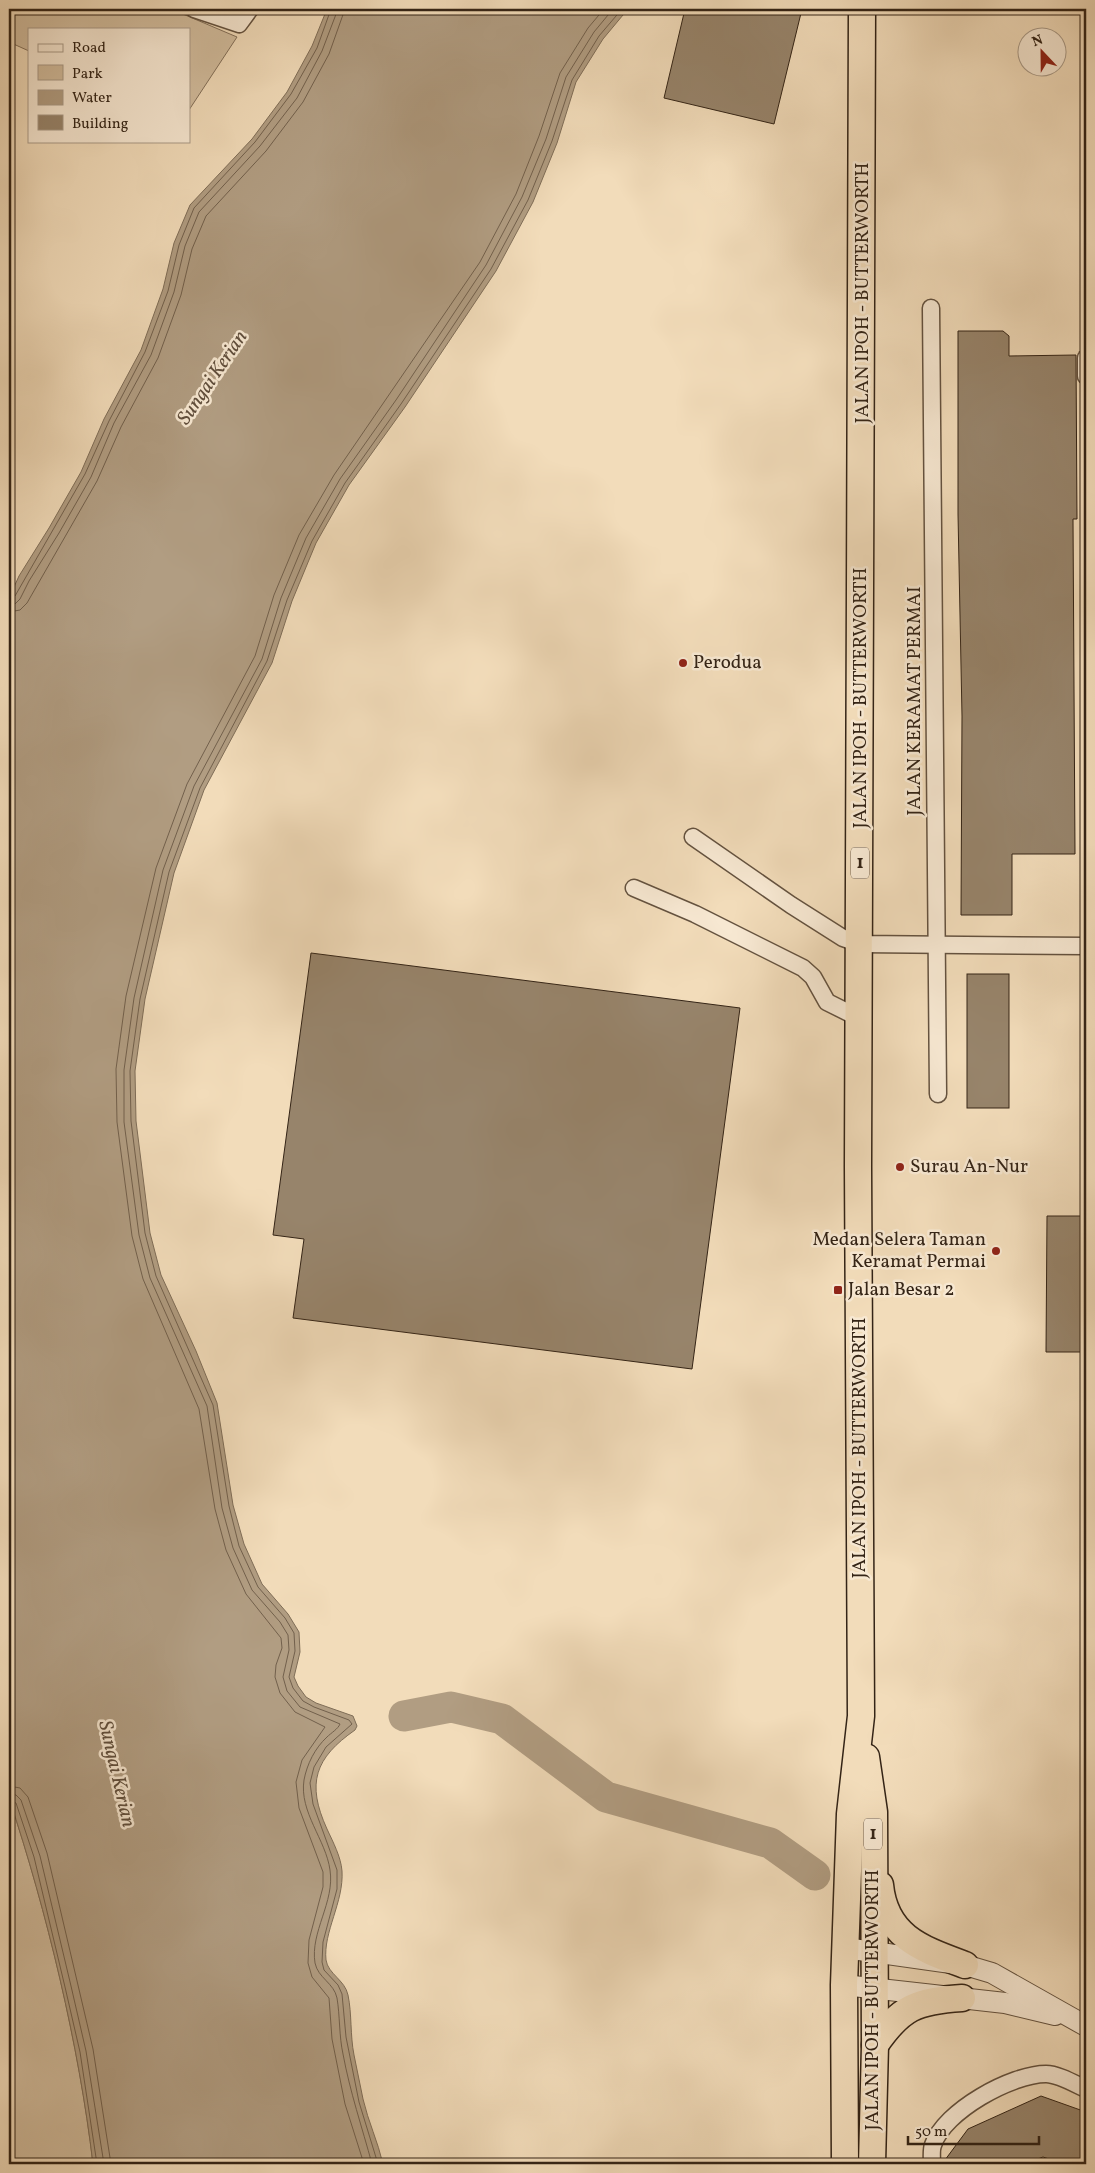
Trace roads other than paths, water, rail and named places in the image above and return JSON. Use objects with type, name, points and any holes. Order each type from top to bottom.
[{"type":"highway","name":"JALAN IPOH - BUTTERWORTH","points":[[845,2164],[845,1948],[850,1814],[861,1716],[859,1018],[862,9]]},
{"type":"highway","name":"JALAN IPOH - BUTTERWORTH","points":[[861,1716],[874,1812],[872,2164]]},
{"type":"highway","points":[[874,1812],[881,1895],[886,1911],[896,1927],[908,1940],[922,1948],[964,1965]]},
{"type":"highway","points":[[874,2045],[888,2026],[902,2012],[918,2004],[962,1998]]},
{"type":"street","points":[[194,9],[239,24],[250,9]]},
{"type":"street","name":"JALAN KERAMAT PERMAI","points":[[931,308],[938,1094]]},
{"type":"street","points":[[1086,358],[1086,376]]},
{"type":"street","points":[[692,837],[791,905],[843,938],[860,944],[1086,946]]},
{"type":"street","points":[[634,888],[695,914],[803,968],[813,977],[826,1002],[859,1018]]},
{"type":"street","points":[[845,1948],[964,1965],[992,1973],[1018,1986],[1078,2022]]},
{"type":"street","points":[[844,1985],[1005,2004],[1078,2022]]},
{"type":"street","points":[[932,2164],[933,2145],[950,2118],[980,2096],[1015,2081],[1047,2074],[1086,2088]]},
{"type":"water","name":"Sungai Kerian","points":[[327,9],[628,9],[603,39],[576,82],[557,143],[533,202],[496,271],[405,407],[349,485],[316,543],[292,601],[272,663],[204,790],[174,873],[145,999],[135,1071],[136,1121],[150,1233],[161,1275],[196,1351],[217,1403],[233,1505],[244,1544],[262,1584],[288,1614],[299,1632],[300,1652],[294,1677],[298,1686],[306,1697],[316,1703],[353,1716],[357,1726],[355,1730],[341,1740],[323,1762],[318,1773],[316,1785],[321,1813],[338,1855],[342,1871],[342,1883],[328,1939],[326,1960],[327,1965],[344,1985],[348,1995],[353,2047],[363,2099],[383,2164],[93,2164],[79,2073],[60,1979],[49,1933],[9,1798],[9,598],[19,576],[81,472],[104,419],[141,350],[163,289],[174,243],[190,205],[252,139],[287,92],[312,46]]},
{"type":"waterway","points":[[404,1716],[451,1707],[502,1719],[606,1797],[770,1843],[815,1875]]},
{"type":"place","name":"Perodua","points":[[683,663]]},
{"type":"place","name":"Surau An-Nur","points":[[900,1167]]},
{"type":"place","name":"Medan Selera Taman Keramat Permai","points":[[996,1251]]},
{"type":"place","name":"Jalan Besar 2","points":[[838,1290]]}]
